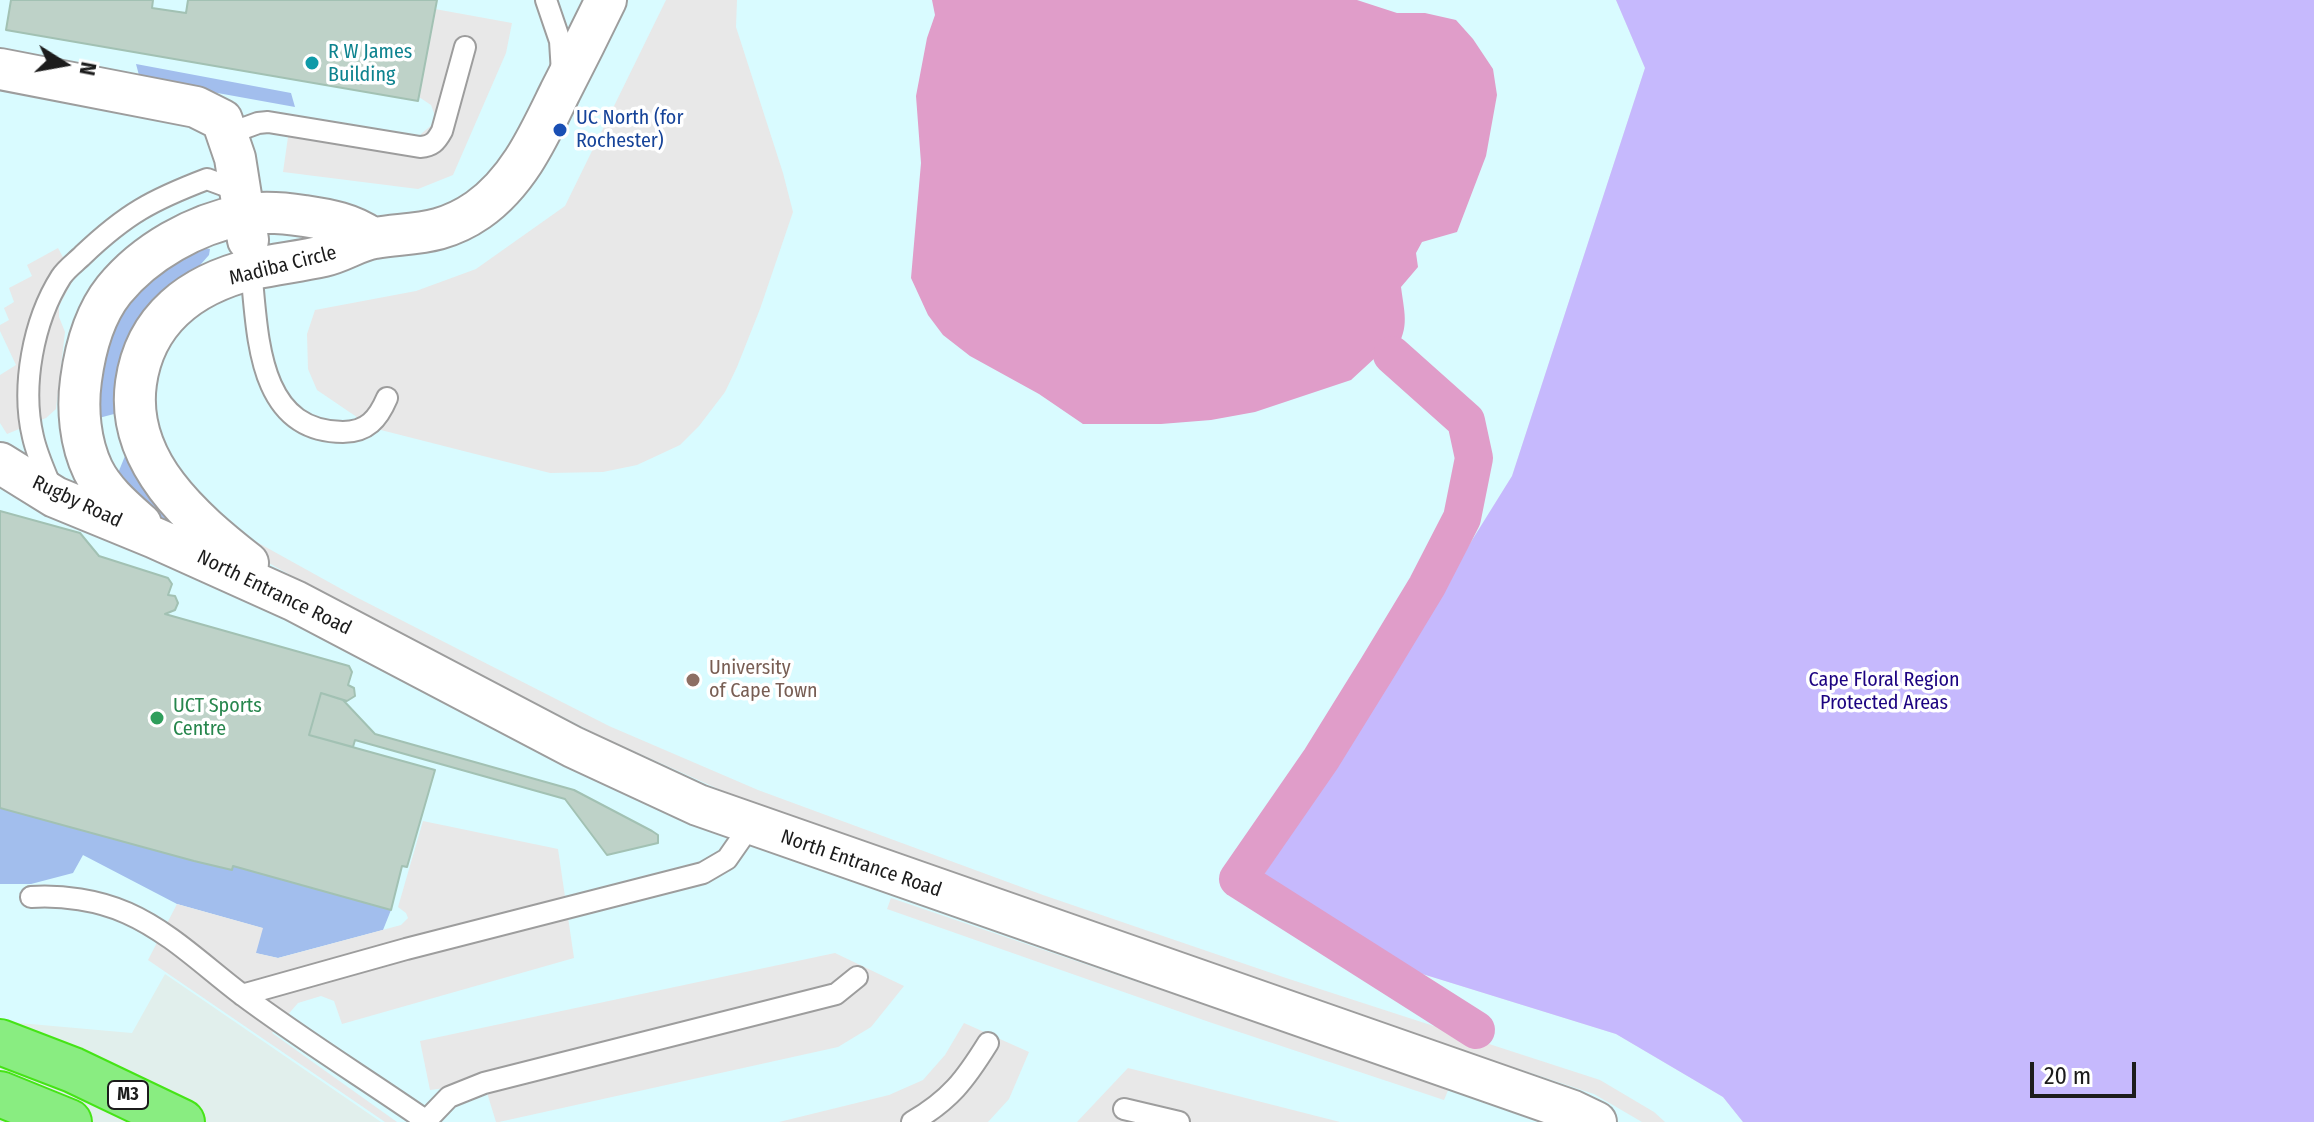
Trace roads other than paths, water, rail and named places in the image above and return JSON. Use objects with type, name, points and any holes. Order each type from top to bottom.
[{"type":"highway","name":"M3","points":[[0,1042],[73,1070],[182,1122]]},
{"type":"highway","points":[[0,1094],[69,1122]]},
{"type":"street","name":"Madiba Circle","points":[[295,601],[210,533],[185,509],[156,470],[143,445],[134,415],[142,356],[150,334],[180,303],[209,285],[251,270],[341,253],[372,238],[427,233],[477,211],[498,194],[533,146],[606,0]]},
{"type":"street","points":[[0,69],[196,107],[222,120],[244,207],[251,270]]},
{"type":"street","name":"Madiba Circle","points":[[155,538],[111,497],[93,470],[83,439],[78,400],[83,365],[93,326],[112,292],[136,267],[169,244],[244,207],[342,222],[372,238]]},
{"type":"street","name":"Madiba Circle","points":[[55,497],[93,470],[110,453],[134,415]]},
{"type":"street","name":"Rugby Road","points":[[0,463],[55,497],[155,538]]},
{"type":"street","name":"North Entrance Road","points":[[155,538],[295,601],[573,747],[698,805],[750,826],[1559,1106],[1596,1122]]},
{"type":"lane","points":[[546,0],[560,41],[562,89]]},
{"type":"lane","points":[[228,134],[268,122],[429,146],[442,131],[465,47]]},
{"type":"lane","points":[[55,497],[33,436],[29,385],[40,325],[62,275],[108,230],[132,213],[207,179],[226,186],[244,207]]},
{"type":"lane","points":[[251,270],[268,381],[282,407],[306,424],[344,433],[367,428],[377,418],[387,398]]},
{"type":"lane","points":[[242,995],[406,949],[703,873],[727,859],[750,826]]},
{"type":"lane","points":[[31,897],[51,896],[91,902],[126,912],[159,931],[242,995],[427,1122],[449,1097],[484,1083],[836,994],[857,977]]},
{"type":"lane","points":[[912,1122],[943,1103],[964,1082],[988,1043]]},
{"type":"lane","points":[[1124,1109],[1179,1122]]},
{"type":"waterway","points":[[1392,355],[1466,421],[1474,458],[1462,518],[1427,586],[1321,759],[1238,879],[1476,1030]]},
{"type":"place","name":"R W James Building","points":[[312,63]]},
{"type":"place","name":"UC North (for Rochester)","points":[[560,130]]},
{"type":"place","name":"University of Cape Town","points":[[693,680]]},
{"type":"place","name":"UCT Sports Centre","points":[[157,718]]},
{"type":"park label","name":"Cape Floral Region Protected Areas","points":[[1884,692]]}]
